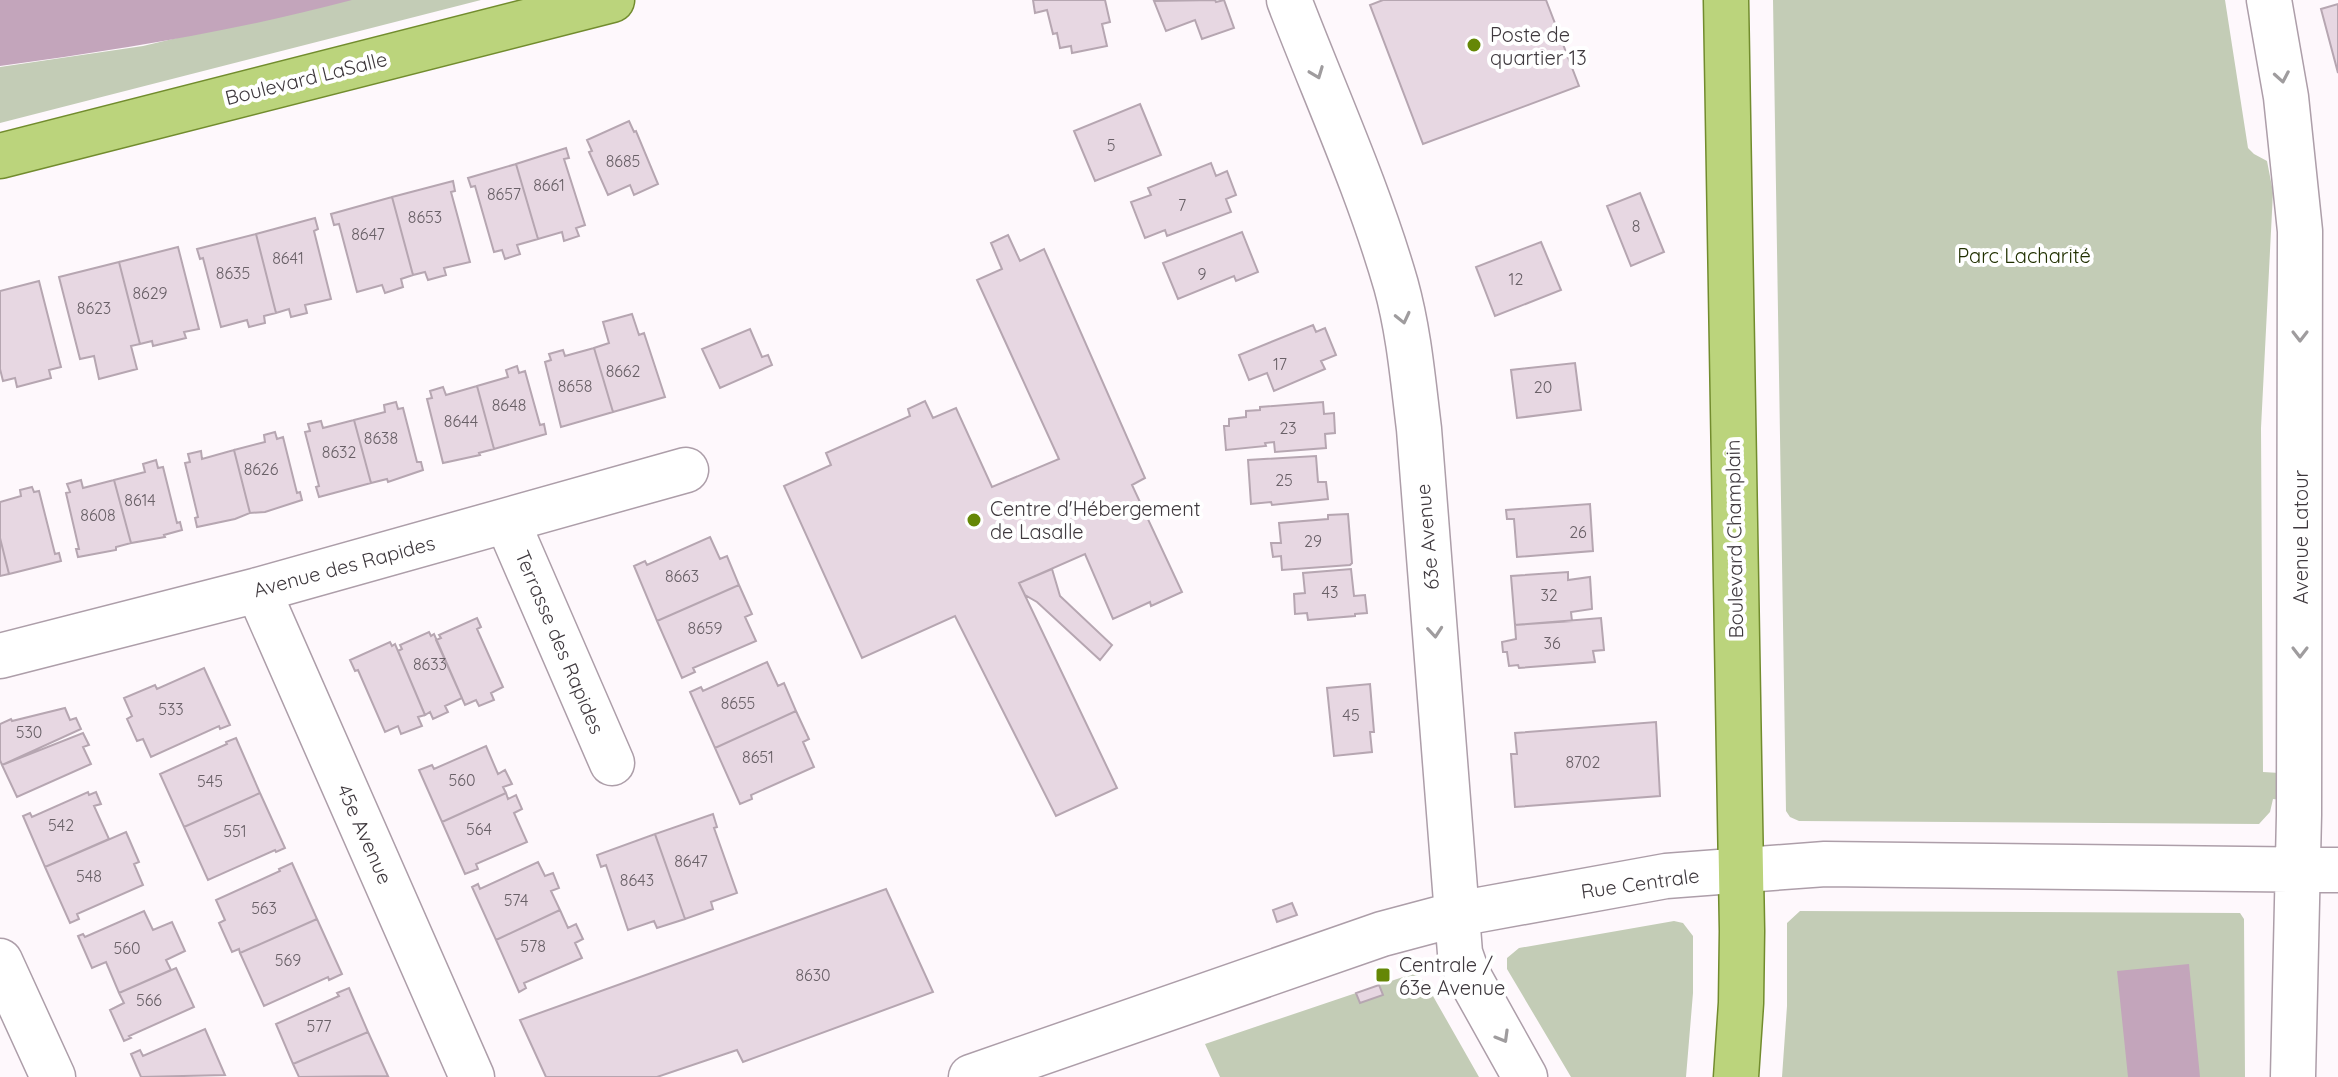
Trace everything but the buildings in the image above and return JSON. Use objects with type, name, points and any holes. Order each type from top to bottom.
[{"type":"main road","name":"Boulevard LaSalle","points":[[0,156],[612,0]]},
{"type":"main road","name":"Boulevard Champlain","points":[[1726,0],[1740,871],[1741,1003],[1736,1077]]},
{"type":"street","name":"63e Avenue","points":[[1289,0],[1377,228],[1396,286],[1409,343],[1419,429],[1460,953],[1467,973],[1525,1077]]},
{"type":"street","name":"Avenue Latour","points":[[2269,0],[2286,97],[2300,231],[2318,870],[2293,1077]]},
{"type":"street","name":"Avenue des Rapides","points":[[0,656],[258,590],[686,470]]},
{"type":"street","name":"Terrasse des Rapides","points":[[507,521],[612,763]]},
{"type":"street","name":"45e Avenue","points":[[258,590],[472,1077]]},
{"type":"street","name":"Rue Centrale","points":[[971,1077],[1382,934],[1457,914],[1666,876],[1825,864],[2318,870]]},
{"type":"street","points":[[0,961],[53,1077]]},
{"type":"green space","points":[[337,0],[481,0],[0,123],[0,67],[143,46]]},
{"type":"green space","name":"Parc Lacharité","points":[[1773,0],[2225,0],[2248,148],[2267,161],[2273,192],[2261,428],[2263,772],[2280,773],[2281,800],[2273,799],[2270,812],[2259,824],[1799,821],[1786,811]]},
{"type":"green space","points":[[1800,911],[2240,913],[2244,919],[2245,1077],[1782,1077],[1787,1006],[1787,923]]},
{"type":"green space","points":[[1674,921],[1683,923],[1693,936],[1693,993],[1686,1077],[1571,1077],[1507,969],[1507,958],[1519,948]]},
{"type":"green space","points":[[1415,973],[1425,982],[1479,1077],[1220,1077],[1205,1044],[1356,993],[1360,1003],[1382,995],[1379,985]]},
{"type":"shaded area","points":[[0,0],[352,0],[177,39],[0,66]]},
{"type":"shaded area","points":[[2189,964],[2200,1077],[2128,1077],[2117,971]]},
{"type":"place","name":"Poste de quartier 13","points":[[1474,45]]},
{"type":"place","name":"Centre d'Hébergement de Lasalle","points":[[974,520]]},
{"type":"place","name":"Centrale / 63e Avenue","points":[[1383,975]]}]
